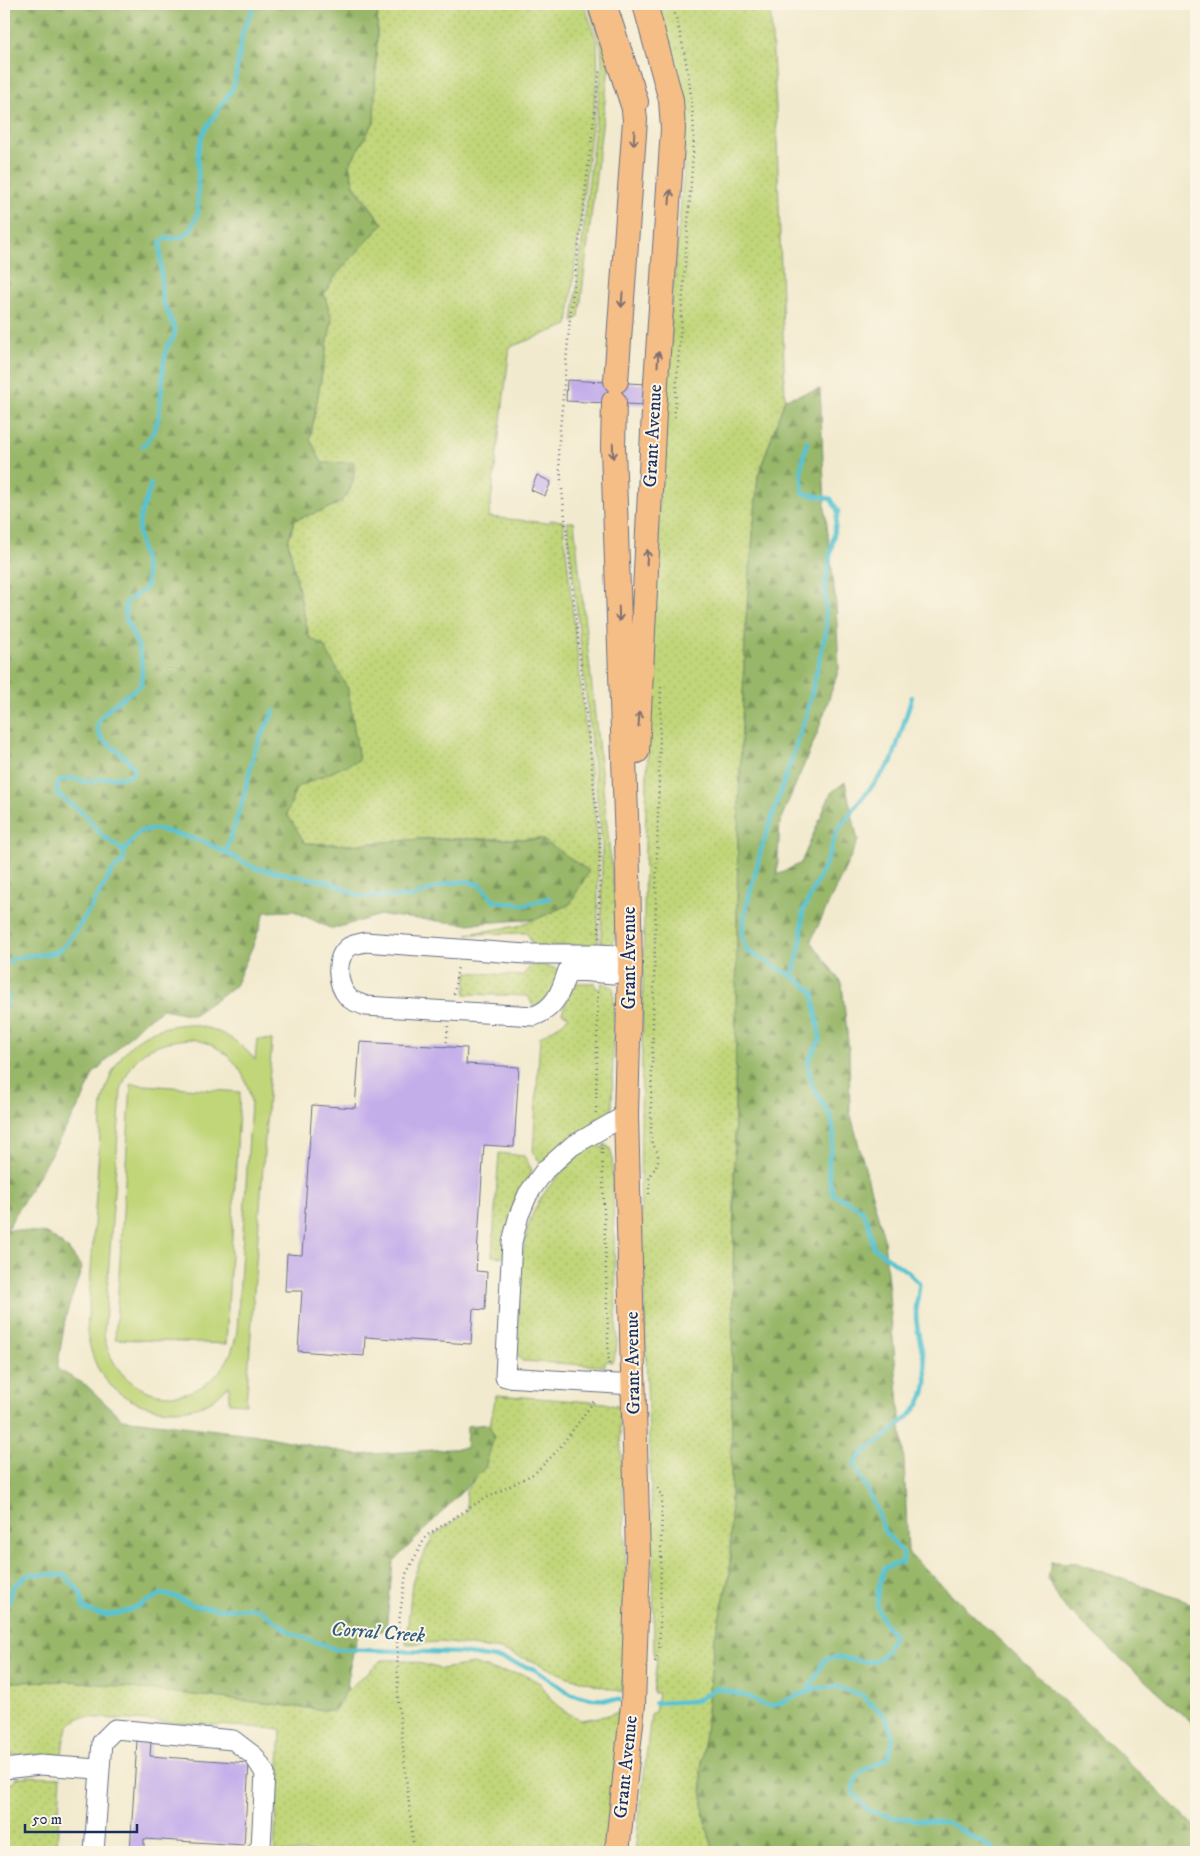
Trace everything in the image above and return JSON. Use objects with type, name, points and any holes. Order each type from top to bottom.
[{"type":"highway","points":[[602,4],[634,102]]},
{"type":"main road","name":"Grant Avenue","points":[[616,4],[634,102],[635,120],[615,392],[613,448],[630,966],[622,1384],[638,1556],[635,1677],[617,1852]]},
{"type":"main road","name":"Grant Avenue","points":[[628,872],[641,696],[654,412],[673,129],[670,100],[645,4]]},
{"type":"lane","points":[[568,970],[556,1001],[546,1012],[534,1016],[366,1006],[350,999],[342,990],[338,976],[342,958],[349,947],[365,942],[526,954],[598,963]]},
{"type":"lane","points":[[526,954],[568,970],[598,963],[614,955],[630,966]]},
{"type":"lane","points":[[622,1384],[505,1377],[512,1242],[519,1215],[528,1194],[545,1170],[572,1146],[626,1115]]},
{"type":"lane","points":[[94,1852],[98,1770],[102,1742],[115,1729],[233,1740],[254,1756],[265,1773],[261,1847],[256,1852]]},
{"type":"lane","points":[[4,1769],[40,1765],[98,1770]]},
{"type":"path","points":[[601,63],[570,318],[558,452],[600,844],[596,1121],[602,1145],[608,1363],[622,1384]]},
{"type":"path","points":[[414,1852],[398,1700],[397,1634],[406,1574],[426,1536],[478,1503],[535,1473],[558,1450],[593,1400],[597,1400]]},
{"type":"green space","points":[[4,4],[378,4],[374,122],[349,165],[354,186],[383,224],[336,275],[324,294],[332,319],[310,439],[322,463],[354,462],[354,477],[351,488],[338,503],[295,520],[288,541],[309,637],[324,646],[348,689],[359,760],[296,788],[287,814],[305,843],[350,845],[419,839],[542,839],[589,871],[570,904],[537,919],[467,924],[380,915],[332,929],[294,911],[265,912],[235,986],[193,1015],[163,1009],[141,1024],[93,1074],[83,1099],[7,1229],[48,1234],[69,1250],[82,1268],[66,1315],[57,1369],[86,1385],[122,1419],[259,1435],[357,1455],[466,1448],[467,1426],[489,1424],[494,1437],[485,1468],[393,1562],[386,1630],[358,1635],[349,1669],[347,1690],[334,1711],[72,1681],[4,1682]]},
{"type":"green space","points":[[378,4],[584,4],[597,42],[598,75],[568,325],[510,347],[489,517],[549,523],[550,520],[563,521],[598,843],[598,945],[534,947],[527,933],[467,934],[518,926],[570,904],[542,839],[419,839],[350,845],[305,843],[286,814],[296,788],[358,759],[324,646],[309,637],[288,541],[295,520],[341,503],[310,439],[332,319],[324,294],[336,275],[383,224],[354,185],[349,165],[374,122]]},
{"type":"green space","points":[[588,4],[595,4],[609,55],[609,68],[579,317],[573,322],[602,65],[601,47]]},
{"type":"green space","points":[[655,4],[770,4],[776,108],[785,399],[758,476],[746,618],[738,827],[730,1572],[714,1641],[701,1772],[704,1817],[714,1852],[635,1852],[651,1714],[655,1712],[658,1693],[653,1693],[657,1659],[654,1657],[653,1549],[640,1185],[645,840],[652,616],[670,319],[684,170],[684,111]]},
{"type":"green space","points":[[820,389],[825,508],[836,605],[839,669],[817,734],[780,821],[777,875],[801,863],[831,793],[845,782],[858,841],[811,941],[842,984],[849,1051],[850,1112],[884,1239],[904,1460],[908,1553],[1196,1827],[1196,1852],[714,1852],[704,1817],[701,1772],[714,1641],[730,1572],[738,827],[746,618],[758,476],[785,399]]},
{"type":"green space","points":[[567,522],[574,522],[616,908],[615,939],[611,947],[602,948],[602,843]]},
{"type":"green space","points":[[533,963],[558,969],[564,973],[564,984],[534,1008],[528,996],[465,994],[467,972],[522,976]]},
{"type":"green space","points":[[575,983],[595,983],[596,988],[600,989],[602,983],[611,986],[614,990],[612,1109],[600,1122],[598,1118],[593,1120],[593,1126],[543,1165],[533,1153],[540,1037],[563,1023],[569,1016],[562,1013],[572,986]]},
{"type":"green space","points":[[187,1024],[216,1031],[240,1045],[255,1060],[257,1039],[272,1040],[246,1404],[229,1403],[229,1385],[212,1400],[191,1408],[163,1409],[135,1402],[111,1386],[102,1375],[94,1360],[88,1338],[102,1103],[113,1071],[120,1058],[141,1038],[169,1026]],"holes":[[[192,1039],[204,1042],[225,1053],[240,1069],[249,1091],[251,1103],[237,1331],[228,1358],[213,1378],[194,1390],[172,1395],[150,1392],[130,1381],[114,1362],[104,1336],[121,1091],[131,1067],[146,1051],[166,1042],[178,1040]]]},
{"type":"green space","points":[[131,1084],[240,1092],[226,1344],[115,1339]]},
{"type":"green space","points":[[599,1143],[600,1147],[604,1148],[604,1144],[610,1148],[612,1156],[616,1352],[612,1362],[606,1361],[605,1365],[602,1366],[522,1361],[517,1354],[522,1262],[534,1211],[544,1193],[566,1168],[577,1157]]},
{"type":"green space","points":[[499,1153],[524,1156],[532,1170],[505,1257],[492,1256]]},
{"type":"green space","points":[[496,1395],[605,1403],[615,1406],[616,1404],[619,1410],[626,1561],[622,1692],[565,1676],[537,1663],[501,1650],[441,1642],[406,1644],[412,1583],[420,1561],[434,1535],[467,1512],[466,1491],[481,1469]]},
{"type":"green space","points":[[1051,1562],[1078,1563],[1196,1605],[1196,1727],[1062,1605],[1048,1580]]},
{"type":"green space","points":[[382,1660],[407,1660],[441,1669],[473,1664],[496,1671],[523,1674],[540,1683],[551,1699],[564,1711],[581,1720],[621,1711],[605,1852],[274,1852],[281,1729],[82,1717],[68,1728],[64,1737],[62,1755],[4,1755],[4,1682],[72,1681],[334,1711],[347,1690]]},
{"type":"green space","points":[[28,1776],[61,1777],[57,1844],[51,1846],[51,1852],[4,1852],[4,1788],[17,1778]]},
{"type":"building","points":[[567,380],[647,384],[646,405],[566,401]]},
{"type":"building","points":[[537,475],[551,482],[545,496],[531,490]]},
{"type":"building","points":[[360,1042],[467,1048],[466,1064],[519,1067],[514,1147],[484,1145],[476,1271],[487,1272],[485,1310],[473,1309],[471,1344],[365,1337],[364,1356],[298,1351],[302,1291],[285,1291],[287,1254],[302,1255],[312,1105],[355,1108]]},
{"type":"building","points":[[137,1741],[151,1742],[150,1756],[249,1763],[244,1845],[144,1839],[144,1852],[130,1852]]},
{"type":"waterway","points":[[143,446],[153,433],[159,416],[164,361],[167,346],[173,339],[175,330],[162,299],[160,242],[167,238],[179,238],[190,231],[198,213],[198,151],[203,133],[234,86],[243,31],[255,4]]},
{"type":"waterway","points":[[807,441],[801,469],[803,493],[831,499],[838,511],[825,585],[826,632],[806,716],[762,847],[745,912],[742,935],[746,950],[797,979],[813,992],[820,1039],[808,1062],[811,1083],[832,1119],[834,1137],[829,1158],[829,1176],[833,1194],[860,1208],[868,1221],[873,1247],[909,1273],[919,1283],[916,1306],[917,1324],[926,1378],[925,1391],[919,1404],[908,1417],[888,1435],[864,1452],[854,1464],[875,1505],[884,1531],[903,1553],[903,1562],[884,1568],[877,1603],[882,1618],[894,1634],[888,1649],[881,1657],[873,1661],[866,1662],[847,1658],[825,1659],[808,1691]]},
{"type":"waterway","points":[[4,968],[14,958],[51,953],[58,951],[64,946],[79,926],[113,870],[123,862],[124,851],[103,836],[81,811],[57,794],[57,785],[61,780],[71,778],[88,782],[98,779],[131,776],[134,770],[126,758],[99,735],[98,726],[107,710],[141,685],[142,670],[138,646],[126,620],[125,608],[126,602],[146,588],[147,580],[139,525],[151,484]]},
{"type":"waterway","points":[[793,977],[801,941],[803,911],[826,863],[838,829],[892,761],[912,697]]},
{"type":"waterway","points":[[225,854],[242,803],[255,749],[274,711]]},
{"type":"waterway","points":[[124,851],[140,831],[158,829],[205,842],[255,868],[330,882],[359,896],[412,897],[445,884],[466,881],[481,885],[494,901],[526,905],[549,898]]},
{"type":"waterway","points":[[4,982],[8,998],[4,1008]]},
{"type":"waterway","name":"Corral Creek","points":[[4,1608],[9,1602],[12,1587],[29,1574],[65,1575],[81,1594],[83,1608],[93,1613],[103,1615],[123,1612],[133,1609],[161,1594],[176,1597],[192,1605],[221,1609],[257,1608],[293,1634],[335,1649],[460,1653],[502,1659],[534,1669],[571,1694],[593,1699],[620,1700]]},
{"type":"waterway","name":"Corral Creek","points":[[655,1703],[696,1701],[716,1688],[750,1697],[761,1704],[773,1706],[816,1688],[837,1687],[861,1695],[886,1717],[893,1738],[889,1757],[864,1770],[856,1779],[853,1793],[868,1810],[891,1817],[948,1823],[990,1847],[994,1852]]}]
